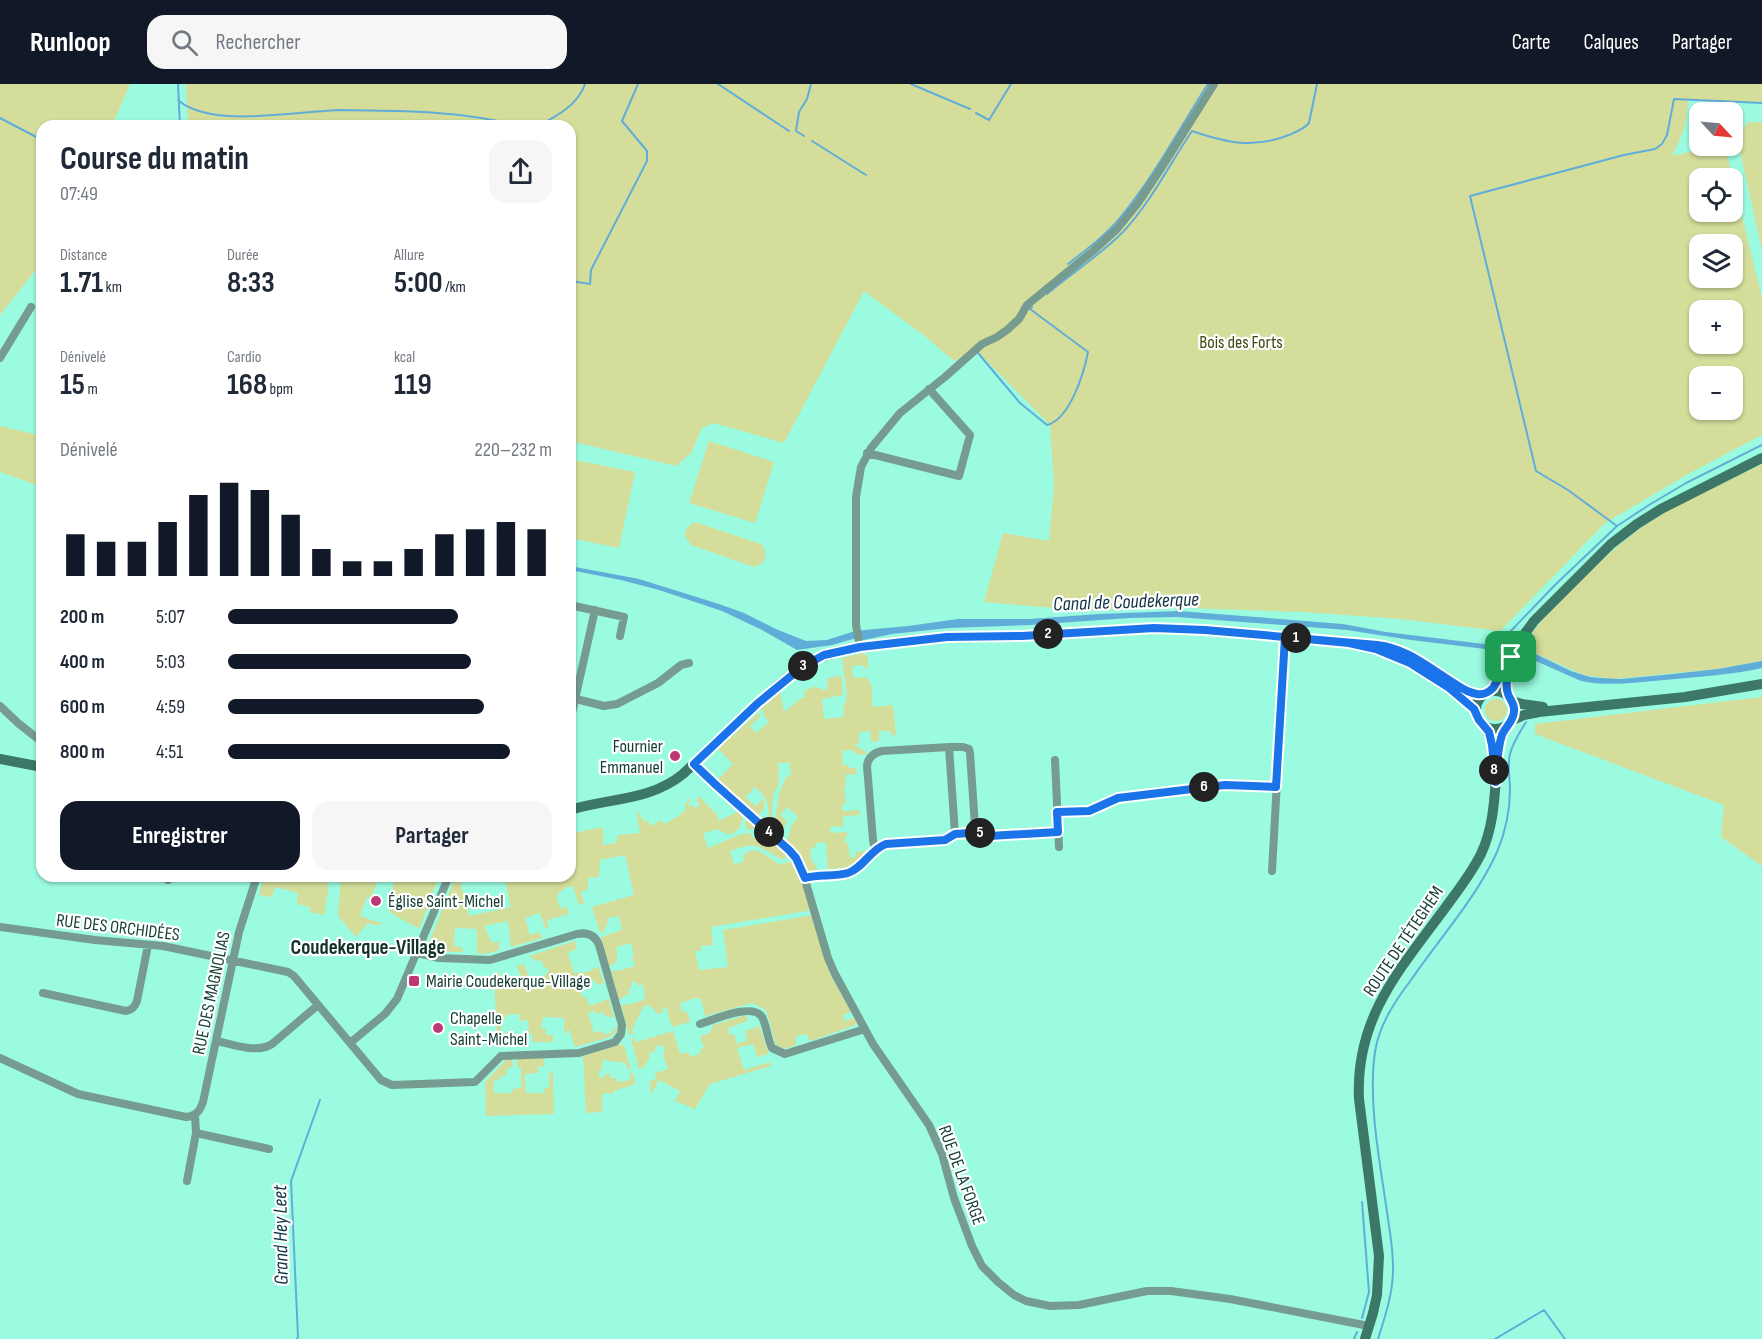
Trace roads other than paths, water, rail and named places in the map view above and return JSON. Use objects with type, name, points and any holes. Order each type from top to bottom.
[{"type":"street","points":[[859,645],[856,488],[867,453],[900,413],[982,344],[1007,330],[1019,319],[1027,305],[1117,229],[1151,184],[1214,84]]},
{"type":"street","points":[[0,358],[31,307]]},
{"type":"street","points":[[867,453],[959,476],[970,437],[969,433],[929,389]]},
{"type":"street","points":[[1476,712],[1478,703],[1495,686],[1534,621],[1598,557],[1624,534],[1676,500],[1762,458]]},
{"type":"street","points":[[576,606],[624,617],[620,636]]},
{"type":"street","points":[[595,610],[576,699],[604,706],[617,704],[661,682],[681,665],[689,663]]},
{"type":"street","points":[[576,809],[646,794],[675,780],[758,703],[802,667],[824,655],[859,645],[947,637],[1022,636],[1154,628],[1193,629],[1381,645],[1405,653],[1467,691],[1476,694],[1499,691],[1510,698],[1537,706],[1567,708]]},
{"type":"street","points":[[1272,871],[1285,637]]},
{"type":"street","points":[[1362,645],[1395,655],[1415,666],[1468,702],[1485,726],[1497,729],[1528,714],[1567,708],[1685,698],[1762,684]]},
{"type":"street","points":[[1509,723],[1514,711],[1507,685],[1511,657]]},
{"type":"street","points":[[0,706],[36,737]]},
{"type":"street","name":"ROUTE DE TÉTEGHEM","points":[[1365,1339],[1377,1295],[1379,1256],[1359,1107],[1358,1083],[1362,1051],[1371,1022],[1388,987],[1478,860],[1492,822],[1500,742],[1509,723]]},
{"type":"street","name":"ROUTE DE TÉTEGHEM","points":[[1485,726],[1492,745],[1496,782]]},
{"type":"street","points":[[949,747],[955,834]]},
{"type":"street","points":[[805,878],[850,872],[875,850],[886,844],[945,840],[955,834],[970,833],[974,830],[970,751],[963,747],[949,747],[882,751],[870,757],[867,766],[875,850]]},
{"type":"street","points":[[0,759],[36,765]]},
{"type":"street","points":[[1055,760],[1059,847]]},
{"type":"street","name":"RUE DE LA FORGE","points":[[694,764],[796,858],[805,878],[830,963],[876,1048],[932,1130],[942,1154],[958,1210],[980,1263],[993,1278],[1014,1295],[1038,1305],[1062,1306],[1146,1292],[1171,1291],[1230,1299],[1369,1326]]},
{"type":"street","points":[[1057,812],[1089,811],[1118,798],[1225,785],[1276,787]]},
{"type":"street","points":[[974,830],[990,836],[1058,832]]},
{"type":"street","name":"RUE DES MAGNOLIAS","points":[[187,1181],[196,1133],[195,1115],[203,1102],[240,926],[256,882]]},
{"type":"street","points":[[350,1043],[394,1004],[447,882]]},
{"type":"street","name":"RUE DES ORCHIDÉES","points":[[0,927],[148,945],[288,972],[294,976],[386,1084],[475,1082],[503,1055],[576,1053],[612,1044],[621,1035],[622,1025],[599,945],[590,934],[577,934],[487,960],[439,958],[417,953]]},
{"type":"street","points":[[43,993],[130,1010],[137,1001],[148,945]]},
{"type":"street","points":[[216,1041],[265,1048],[318,1005]]},
{"type":"street","points":[[700,1024],[746,1010],[755,1011],[763,1018],[772,1048],[785,1054],[865,1029]]},
{"type":"street","points":[[0,1058],[78,1094],[186,1117],[195,1115]]},
{"type":"street","points":[[196,1133],[269,1149]]},
{"type":"water","points":[[576,567],[639,579],[719,604],[806,641],[827,640],[864,630],[958,619],[1029,619],[1179,611],[1343,624],[1386,632],[1525,649],[1571,671],[1590,677],[1620,679],[1718,669],[1762,661],[1762,668],[1713,676],[1633,683],[1591,683],[1581,681],[1518,653],[1347,630],[1177,617],[949,628],[892,634],[864,640],[853,639],[832,645],[797,650],[722,611],[621,580],[576,571]]},
{"type":"waterway","points":[[178,84],[180,120]]},
{"type":"waterway","points":[[548,120],[572,104],[585,84]]},
{"type":"waterway","points":[[576,282],[590,284],[591,270],[647,161],[647,151],[622,121],[638,84]]},
{"type":"waterway","points":[[718,84],[789,131]]},
{"type":"waterway","points":[[804,136],[796,131],[799,112],[807,99],[811,84]]},
{"type":"waterway","points":[[911,84],[970,109]]},
{"type":"waterway","points":[[976,113],[989,120],[1011,84]]},
{"type":"waterway","points":[[1068,264],[1120,218],[1155,169],[1208,84]]},
{"type":"waterway","points":[[1047,294],[1123,232],[1151,196],[1192,131],[1240,143],[1264,142],[1289,135],[1309,123],[1317,84]]},
{"type":"waterway","points":[[1617,526],[1568,490],[1536,471],[1470,196],[1624,155],[1655,149],[1662,144],[1667,135],[1674,99],[1762,103]]},
{"type":"waterway","points":[[178,100],[192,109],[233,116],[340,110],[446,114],[492,120]]},
{"type":"waterway","points":[[0,118],[36,137]]},
{"type":"waterway","points":[[812,141],[866,175]]},
{"type":"waterway","points":[[978,353],[1020,403],[1047,425],[1055,421],[1063,414],[1075,394],[1088,352],[1030,309],[1032,307]]},
{"type":"waterway","points":[[1501,648],[1505,637],[1617,526],[1686,483],[1762,445]]},
{"type":"waterway","points":[[1378,1339],[1390,1298],[1393,1264],[1374,1109],[1373,1070],[1377,1042],[1394,1005],[1479,885],[1497,852],[1505,830],[1509,806],[1510,754],[1526,722]]},
{"type":"waterway","name":"Grand Hey Leet","points":[[297,1339],[291,1181],[320,1100]]},
{"type":"waterway","points":[[1362,1202],[1369,1292],[1362,1318]]},
{"type":"waterway","points":[[1495,1339],[1544,1310],[1565,1339]]},
{"type":"waterway","points":[[1354,1339],[1357,1332]]},
{"type":"place","name":"Fournier Emmanuel","points":[[675,756]]},
{"type":"place","name":"Église Saint-Michel","points":[[376,901]]},
{"type":"place","name":"Mairie Coudekerque-Village","points":[[414,981]]},
{"type":"place","name":"Chapelle Saint-Michel","points":[[438,1028]]},
{"type":"district","name":"Coudekerque-Village","points":[[368,947]]},
{"type":"park label","name":"Bois des Forts","points":[[1241,342]]},
{"type":"water label","name":"Canal de Coudekerque","points":[[1126,601]]}]
